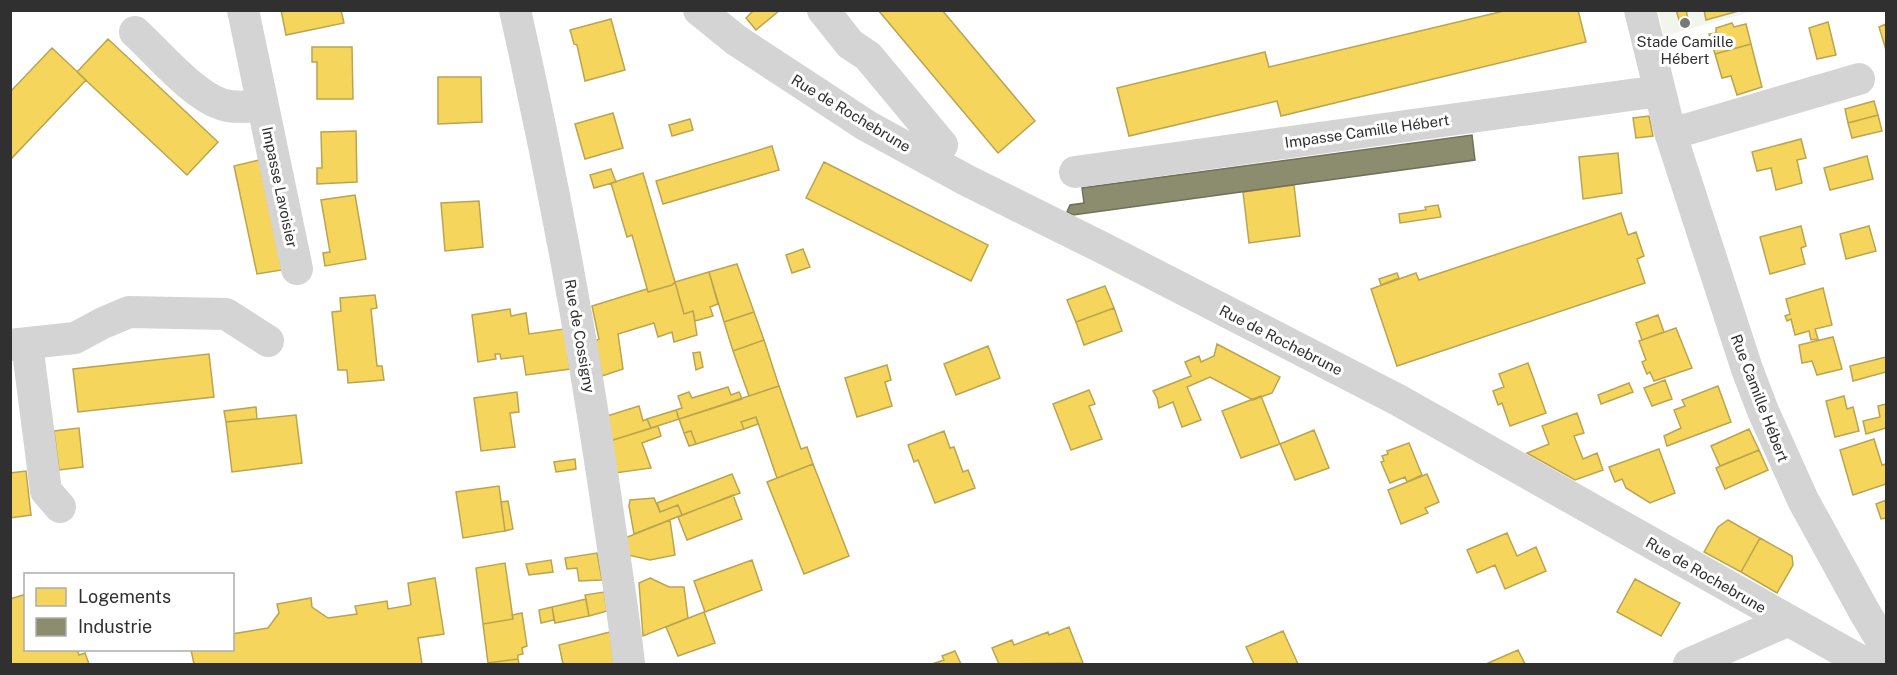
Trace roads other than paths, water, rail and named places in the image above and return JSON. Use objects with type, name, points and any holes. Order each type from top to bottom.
[{"type":"street","name":"Impasse Lavoisier","points":[[243,10],[297,269]]},
{"type":"street","name":"Rue de Cossigny","points":[[515,10],[537,107],[587,369],[623,606],[629,664]]},
{"type":"street","name":"Rue de Rochebrune","points":[[699,10],[736,40],[867,126],[966,180],[1398,400],[1866,664]]},
{"type":"street","points":[[823,10],[850,44],[868,56],[942,145]]},
{"type":"street","name":"Rue Camille Hébert","points":[[1640,10],[1671,132],[1747,369],[1763,411],[1803,500],[1858,602],[1887,648]]},
{"type":"street","name":"Impasse Lavoisier","points":[[135,32],[202,95],[222,105],[242,107],[263,105]]},
{"type":"street","points":[[1671,132],[1859,79]]},
{"type":"street","name":"Impasse Camille Hébert","points":[[1075,172],[1659,91]]},
{"type":"street","points":[[60,507],[46,491],[19,345],[75,338],[102,323],[129,312],[226,314],[268,341]]},
{"type":"street","points":[[1689,664],[1787,621]]},
{"type":"place","name":"Stade Camille Hébert","points":[[1685,23]]}]
